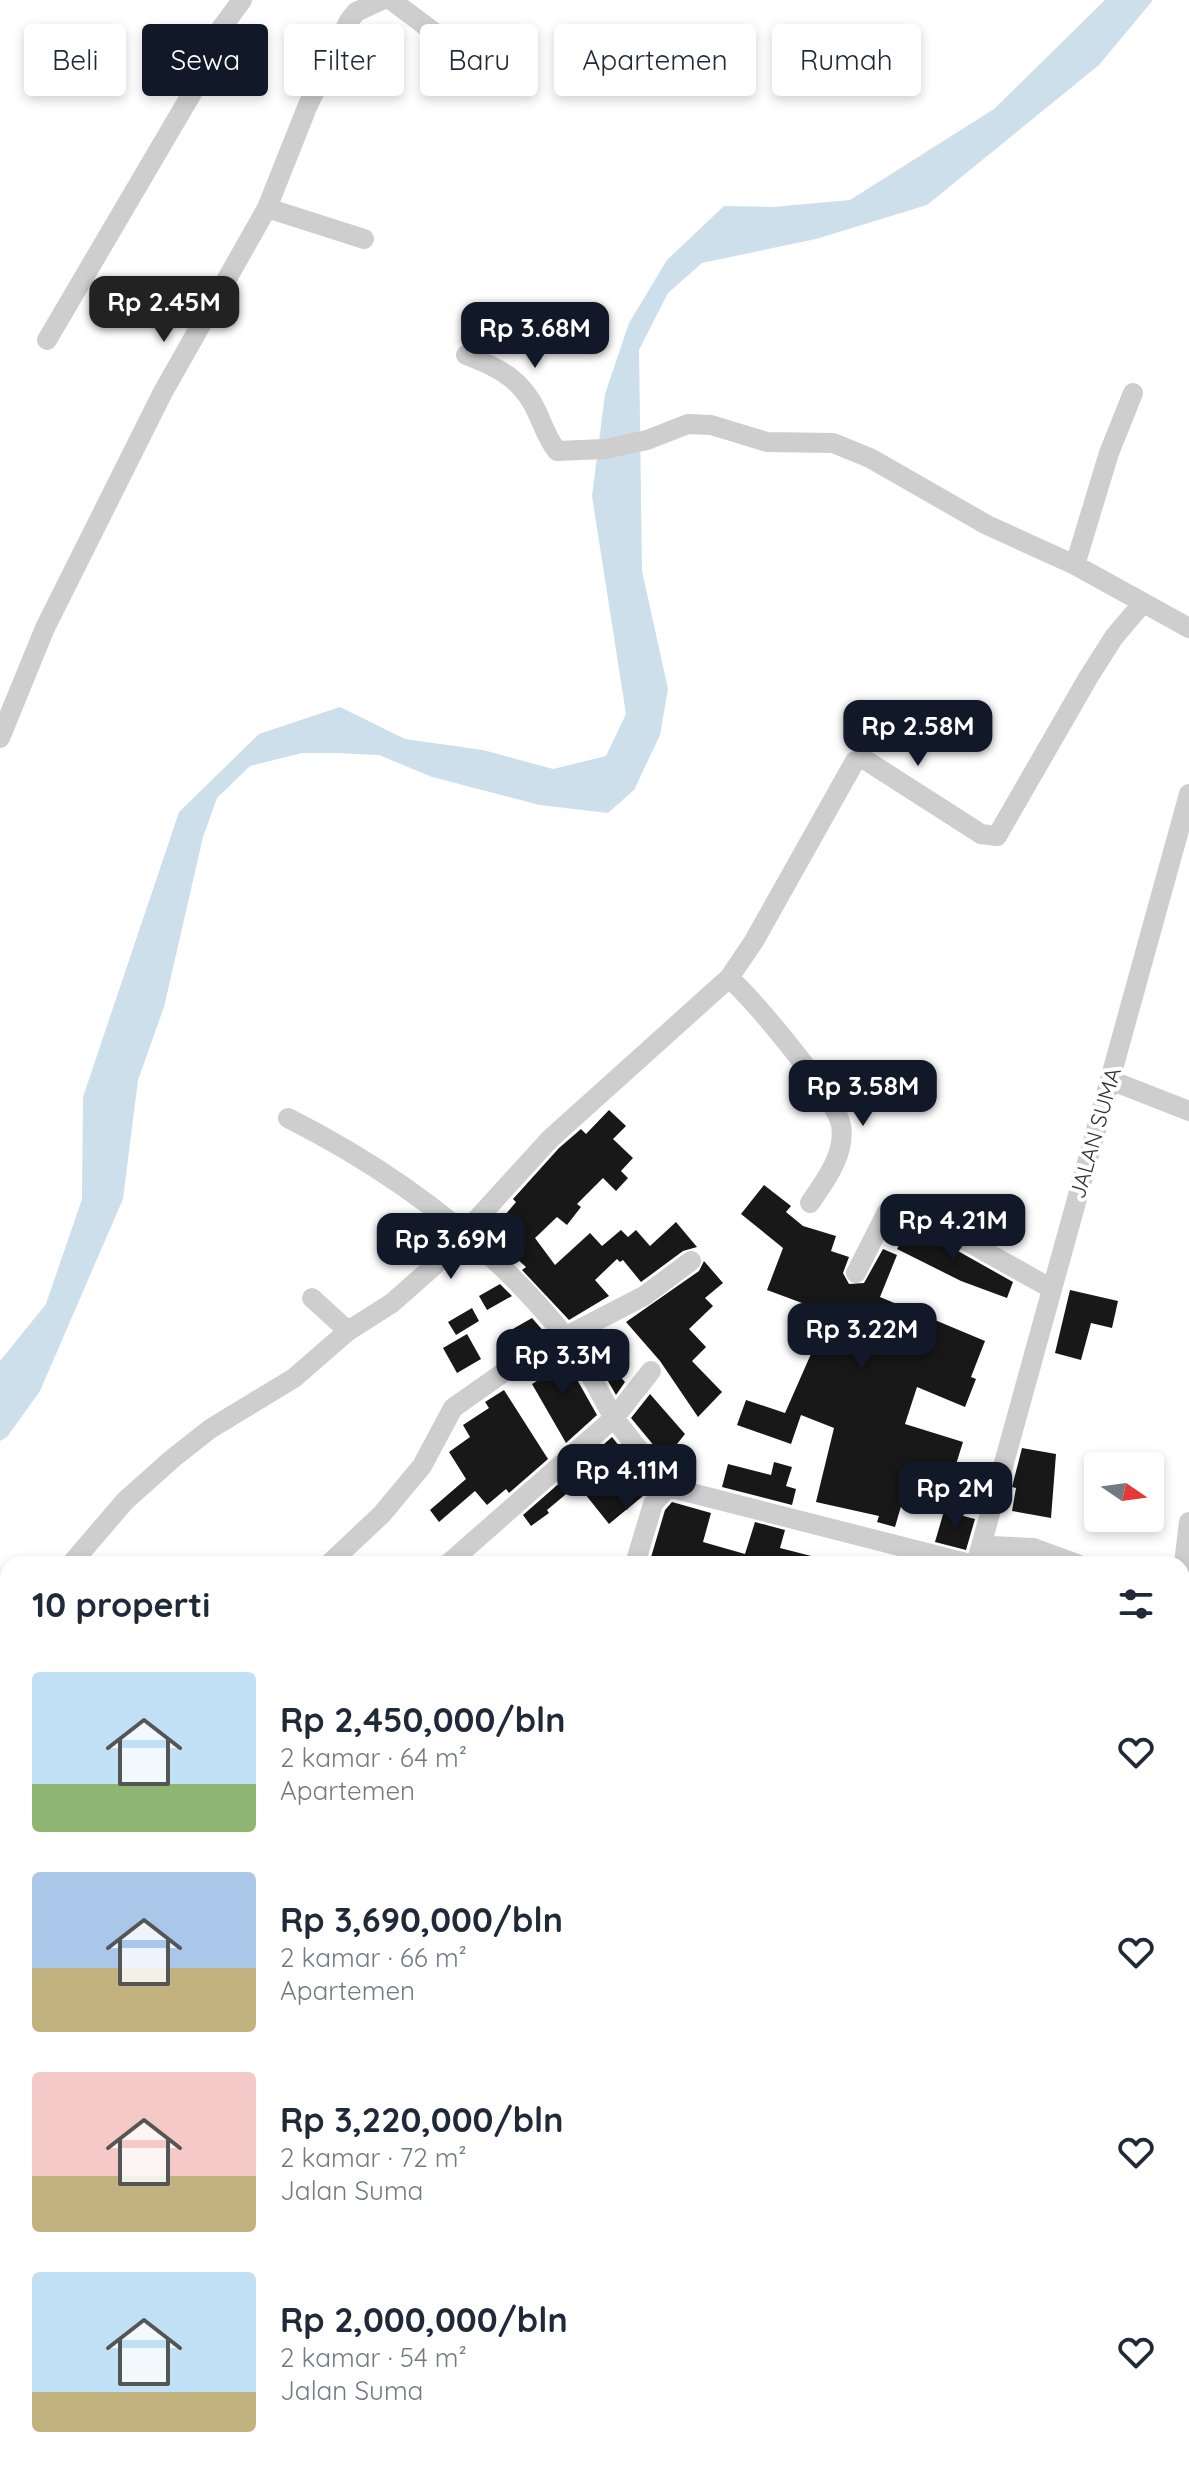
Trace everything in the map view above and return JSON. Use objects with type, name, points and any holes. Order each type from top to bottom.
[{"type":"street","points":[[47,340],[198,83],[217,34],[242,0]]},
{"type":"street","points":[[0,738],[45,628],[156,406],[267,208],[308,105],[349,21],[356,12],[380,1],[420,26]]},
{"type":"street","points":[[267,208],[364,239]]},
{"type":"street","points":[[466,355],[503,369],[515,380],[532,400],[553,448],[562,452],[605,449],[647,440],[688,424],[701,423],[767,442],[833,443],[870,458],[987,525],[1075,565],[1189,628]]},
{"type":"street","points":[[1075,565],[1109,453],[1133,393]]},
{"type":"street","points":[[78,1556],[125,1501],[172,1459],[210,1429],[294,1378],[348,1331],[392,1303],[435,1265],[550,1139],[729,978],[754,941],[855,761],[864,759],[981,834],[997,836],[1088,678],[1114,637],[1143,603]]},
{"type":"street","name":"JALAN SUMA","points":[[976,1556],[1189,794]]},
{"type":"street","points":[[729,978],[799,1058],[835,1108],[841,1124],[838,1153],[832,1170],[810,1203]]},
{"type":"street","points":[[1110,1080],[1189,1111]]},
{"type":"street","points":[[288,1118],[340,1144],[398,1181],[498,1260],[566,1337],[614,1418],[668,1487],[942,1556]]},
{"type":"street","points":[[856,1273],[887,1212],[904,1206],[1052,1289]]},
{"type":"street","points":[[337,1556],[382,1514],[422,1466],[453,1408],[524,1358],[644,1296],[691,1261]]},
{"type":"street","points":[[312,1298],[348,1331]]},
{"type":"street","points":[[457,1556],[614,1418],[651,1371]]},
{"type":"street","points":[[637,1556],[653,1504],[668,1487]]},
{"type":"street","points":[[1185,1556],[1189,1522]]},
{"type":"street","points":[[982,1556],[993,1546],[1033,1548],[1055,1556]]},
{"type":"water","points":[[1105,0],[1153,0],[1099,65],[927,205],[816,239],[702,263],[668,293],[639,350],[642,571],[668,689],[660,735],[634,790],[608,813],[540,805],[432,777],[379,755],[302,753],[250,766],[217,798],[203,837],[164,1007],[138,1080],[123,1199],[40,1391],[7,1437],[0,1441],[0,1361],[46,1304],[82,1199],[83,1097],[179,812],[259,734],[340,707],[405,739],[483,750],[553,769],[606,756],[626,714],[592,496],[605,394],[629,323],[667,260],[724,206],[773,207],[850,200],[994,109]]},
{"type":"building","points":[[609,1110],[626,1126],[613,1139],[633,1158],[621,1171],[628,1178],[616,1191],[603,1178],[577,1204],[581,1207],[567,1225],[557,1217],[535,1238],[555,1265],[590,1233],[602,1246],[621,1230],[628,1237],[636,1230],[650,1246],[676,1222],[697,1247],[683,1251],[641,1282],[623,1260],[620,1262],[617,1259],[595,1280],[609,1296],[569,1320],[522,1270],[526,1267],[489,1234],[516,1202],[513,1199],[559,1148],[581,1129],[586,1134]]},
{"type":"building","points":[[764,1185],[791,1206],[786,1212],[803,1226],[836,1236],[831,1251],[849,1257],[843,1273],[849,1284],[864,1283],[883,1249],[897,1255],[880,1297],[985,1341],[971,1377],[976,1379],[965,1407],[917,1387],[905,1424],[963,1442],[952,1477],[913,1465],[895,1527],[877,1522],[879,1516],[816,1502],[834,1428],[801,1415],[791,1444],[737,1425],[746,1400],[785,1413],[829,1313],[767,1290],[783,1248],[741,1214]]},
{"type":"building","points":[[910,1224],[1013,1282],[1007,1298],[961,1281],[897,1249]]},
{"type":"building","points":[[704,1261],[723,1283],[705,1298],[713,1306],[689,1329],[706,1347],[692,1361],[722,1392],[698,1417],[660,1361],[626,1322],[699,1271]]},
{"type":"building","points":[[500,1284],[512,1296],[487,1310],[479,1296]]},
{"type":"building","points":[[1070,1290],[1118,1301],[1112,1328],[1091,1323],[1081,1360],[1055,1353]]},
{"type":"building","points":[[472,1308],[479,1321],[456,1335],[448,1322]]},
{"type":"building","points":[[532,1318],[545,1333],[513,1350],[504,1334]]},
{"type":"building","points":[[467,1334],[481,1359],[457,1373],[443,1348]]},
{"type":"building","points":[[598,1335],[615,1354],[606,1361],[625,1382],[616,1395],[585,1341]]},
{"type":"building","points":[[562,1353],[597,1415],[566,1443],[532,1384],[540,1379],[532,1368]]},
{"type":"building","points":[[504,1390],[548,1459],[509,1493],[506,1489],[487,1505],[475,1491],[439,1522],[430,1510],[466,1479],[449,1452],[470,1437],[463,1425],[489,1408],[485,1402]]},
{"type":"building","points":[[650,1394],[685,1434],[665,1459],[631,1418]]},
{"type":"building","points":[[612,1437],[651,1486],[643,1496],[609,1524],[581,1489],[575,1494],[571,1490],[531,1526],[523,1515]]},
{"type":"building","points":[[1022,1448],[1056,1454],[1051,1518],[1012,1511],[1016,1488],[1012,1487]]},
{"type":"building","points":[[774,1462],[792,1467],[786,1486],[796,1489],[792,1505],[722,1487],[728,1464],[771,1475]]},
{"type":"building","points":[[672,1502],[711,1513],[703,1542],[745,1554],[755,1522],[785,1530],[780,1548],[811,1556],[651,1556],[665,1510]]},
{"type":"building","points":[[944,1511],[975,1519],[966,1550],[935,1542]]}]
